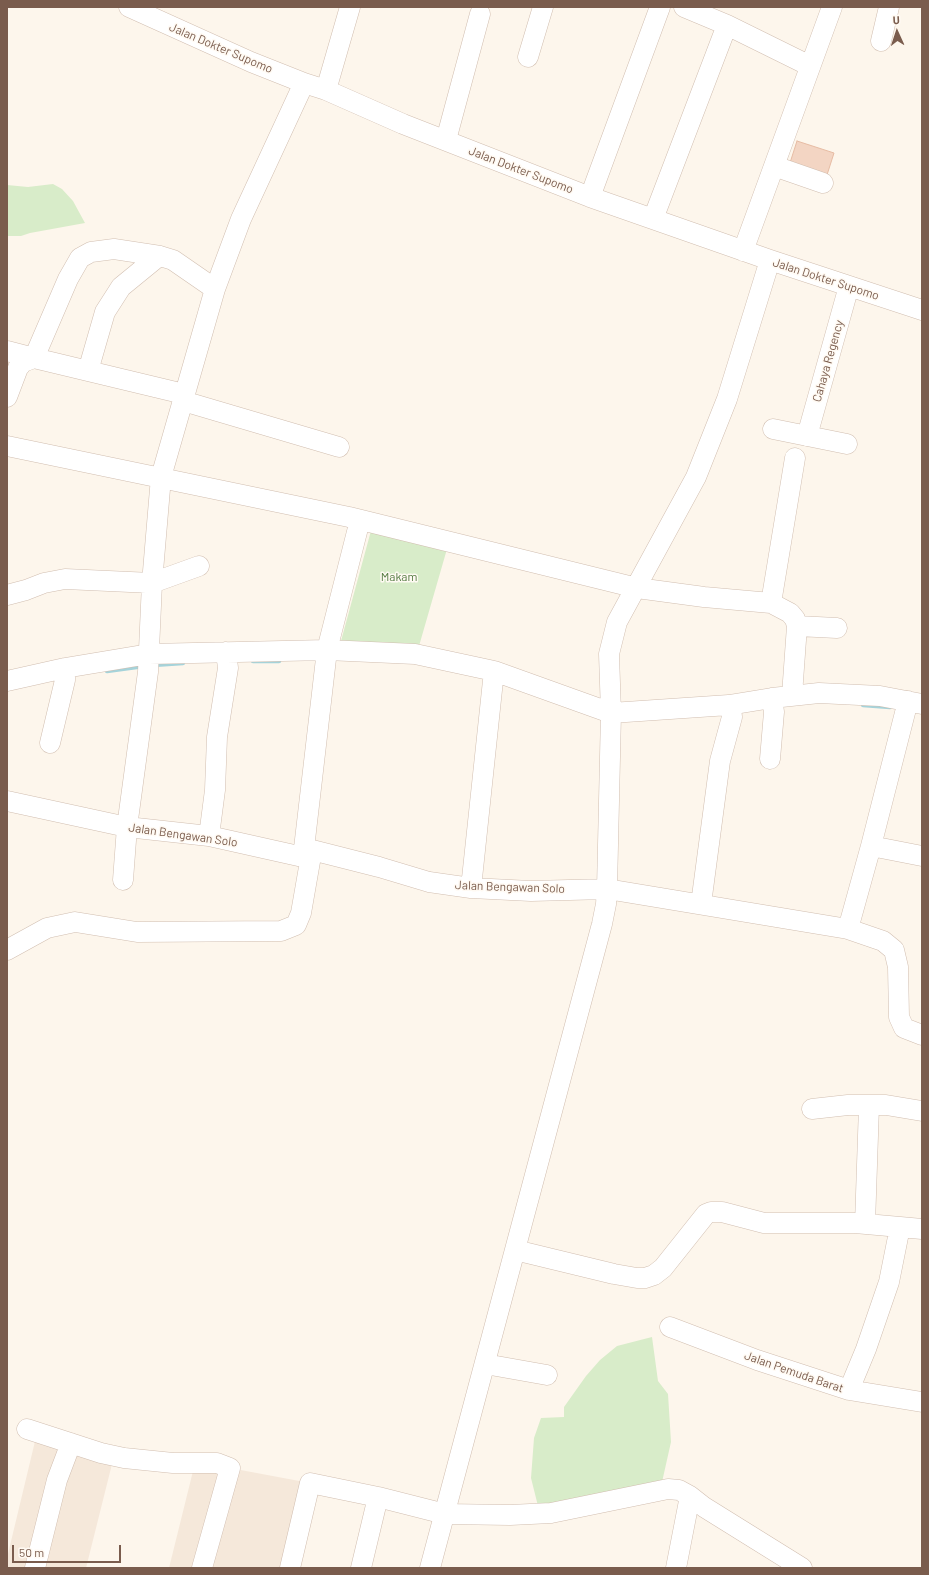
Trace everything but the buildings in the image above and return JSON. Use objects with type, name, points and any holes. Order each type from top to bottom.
[{"type":"street","name":"Jalan Dokter Supomo","points":[[129,7],[251,62],[326,90],[403,124],[590,197],[743,251],[922,310]]},
{"type":"street","points":[[326,90],[350,7]]},
{"type":"street","points":[[528,57],[543,7]]},
{"type":"street","points":[[590,197],[660,7]]},
{"type":"street","points":[[684,7],[727,25],[810,66]]},
{"type":"street","points":[[743,251],[832,7]]},
{"type":"street","points":[[881,41],[889,7]]},
{"type":"street","points":[[446,140],[480,14]]},
{"type":"street","points":[[653,219],[727,25]]},
{"type":"street","points":[[123,880],[127,827],[149,663],[152,583],[161,477],[215,289],[241,219],[304,83]]},
{"type":"street","points":[[774,166],[823,183]]},
{"type":"street","points":[[7,397],[18,368],[23,362],[34,358],[68,279],[80,258],[91,252],[114,249],[160,256],[173,260],[215,289]]},
{"type":"street","points":[[88,371],[105,312],[121,287],[141,269],[160,256]]},
{"type":"street","points":[[430,1568],[602,924],[606,904],[611,713],[610,654],[617,622],[696,477],[727,399],[770,260]]},
{"type":"street","name":"Cahaya Regency","points":[[807,436],[849,286]]},
{"type":"street","points":[[7,351],[184,397],[339,447]]},
{"type":"street","points":[[773,429],[847,444]]},
{"type":"street","points":[[7,446],[161,477],[360,520],[636,588],[704,597],[771,603],[790,613],[795,619],[797,626],[792,695]]},
{"type":"street","points":[[771,603],[795,458]]},
{"type":"street","points":[[7,950],[46,928],[75,922],[137,932],[281,931],[296,925],[301,913],[308,854],[326,657],[360,520]]},
{"type":"street","points":[[7,595],[44,583],[65,579],[152,583],[199,566]]},
{"type":"street","points":[[797,626],[837,628]]},
{"type":"street","points":[[7,681],[149,663],[227,659],[415,654],[494,676],[611,713],[730,710],[773,704],[792,695],[819,693],[880,696],[910,707],[848,929]]},
{"type":"street","points":[[209,836],[215,790],[217,737],[227,659]]},
{"type":"street","points":[[50,743],[65,674]]},
{"type":"street","points":[[471,888],[494,676]]},
{"type":"street","points":[[770,759],[773,704]]},
{"type":"street","points":[[701,904],[720,761],[730,710]]},
{"type":"street","name":"Jalan Bengawan Solo","points":[[7,801],[127,827],[209,836],[379,867],[429,882],[471,888],[531,891],[607,888],[848,929],[883,942],[894,950],[898,967],[899,1017],[904,1028],[922,1035]]},
{"type":"street","points":[[871,846],[922,856]]},
{"type":"street","points":[[812,1109],[848,1105],[886,1105],[922,1111]]},
{"type":"street","points":[[865,1224],[869,1106]]},
{"type":"street","points":[[515,1250],[614,1274],[645,1278],[654,1275],[663,1268],[706,1214],[711,1212],[722,1212],[764,1223],[865,1224],[922,1229]]},
{"type":"street","points":[[850,1390],[889,1282],[900,1227]]},
{"type":"street","name":"Jalan Pemuda Barat","points":[[670,1327],[751,1358],[850,1390],[922,1402]]},
{"type":"street","points":[[485,1364],[547,1375]]},
{"type":"street","points":[[27,1429],[101,1453],[124,1458],[173,1463],[217,1463],[230,1468],[202,1568]]},
{"type":"street","points":[[35,1568],[57,1480],[71,1444]]},
{"type":"street","points":[[290,1568],[310,1483],[378,1497],[445,1514],[510,1515],[551,1513],[668,1489],[680,1490],[704,1507],[802,1568]]},
{"type":"street","points":[[676,1568],[690,1496]]},
{"type":"street","points":[[361,1568],[378,1497]]},
{"type":"shaded area","points":[[37,1433],[114,1456],[86,1568],[7,1568],[7,1558]]},
{"type":"shaded area","points":[[195,1463],[310,1483],[290,1568],[169,1568]]},
{"type":"green space","points":[[53,184],[62,189],[73,201],[85,223],[21,236],[7,236],[7,185],[28,187]]},
{"type":"green space","name":"Makam","points":[[372,527],[447,549],[419,646],[341,641]]},
{"type":"green space","points":[[652,1337],[658,1381],[668,1394],[671,1442],[660,1491],[540,1514],[531,1478],[534,1438],[541,1418],[564,1417],[564,1407],[586,1376],[600,1360],[617,1346]]},
{"type":"waterway","points":[[253,661],[279,661]]},
{"type":"waterway","points":[[153,665],[183,663]]},
{"type":"waterway","points":[[107,671],[144,666]]},
{"type":"waterway","points":[[863,705],[890,707]]}]
